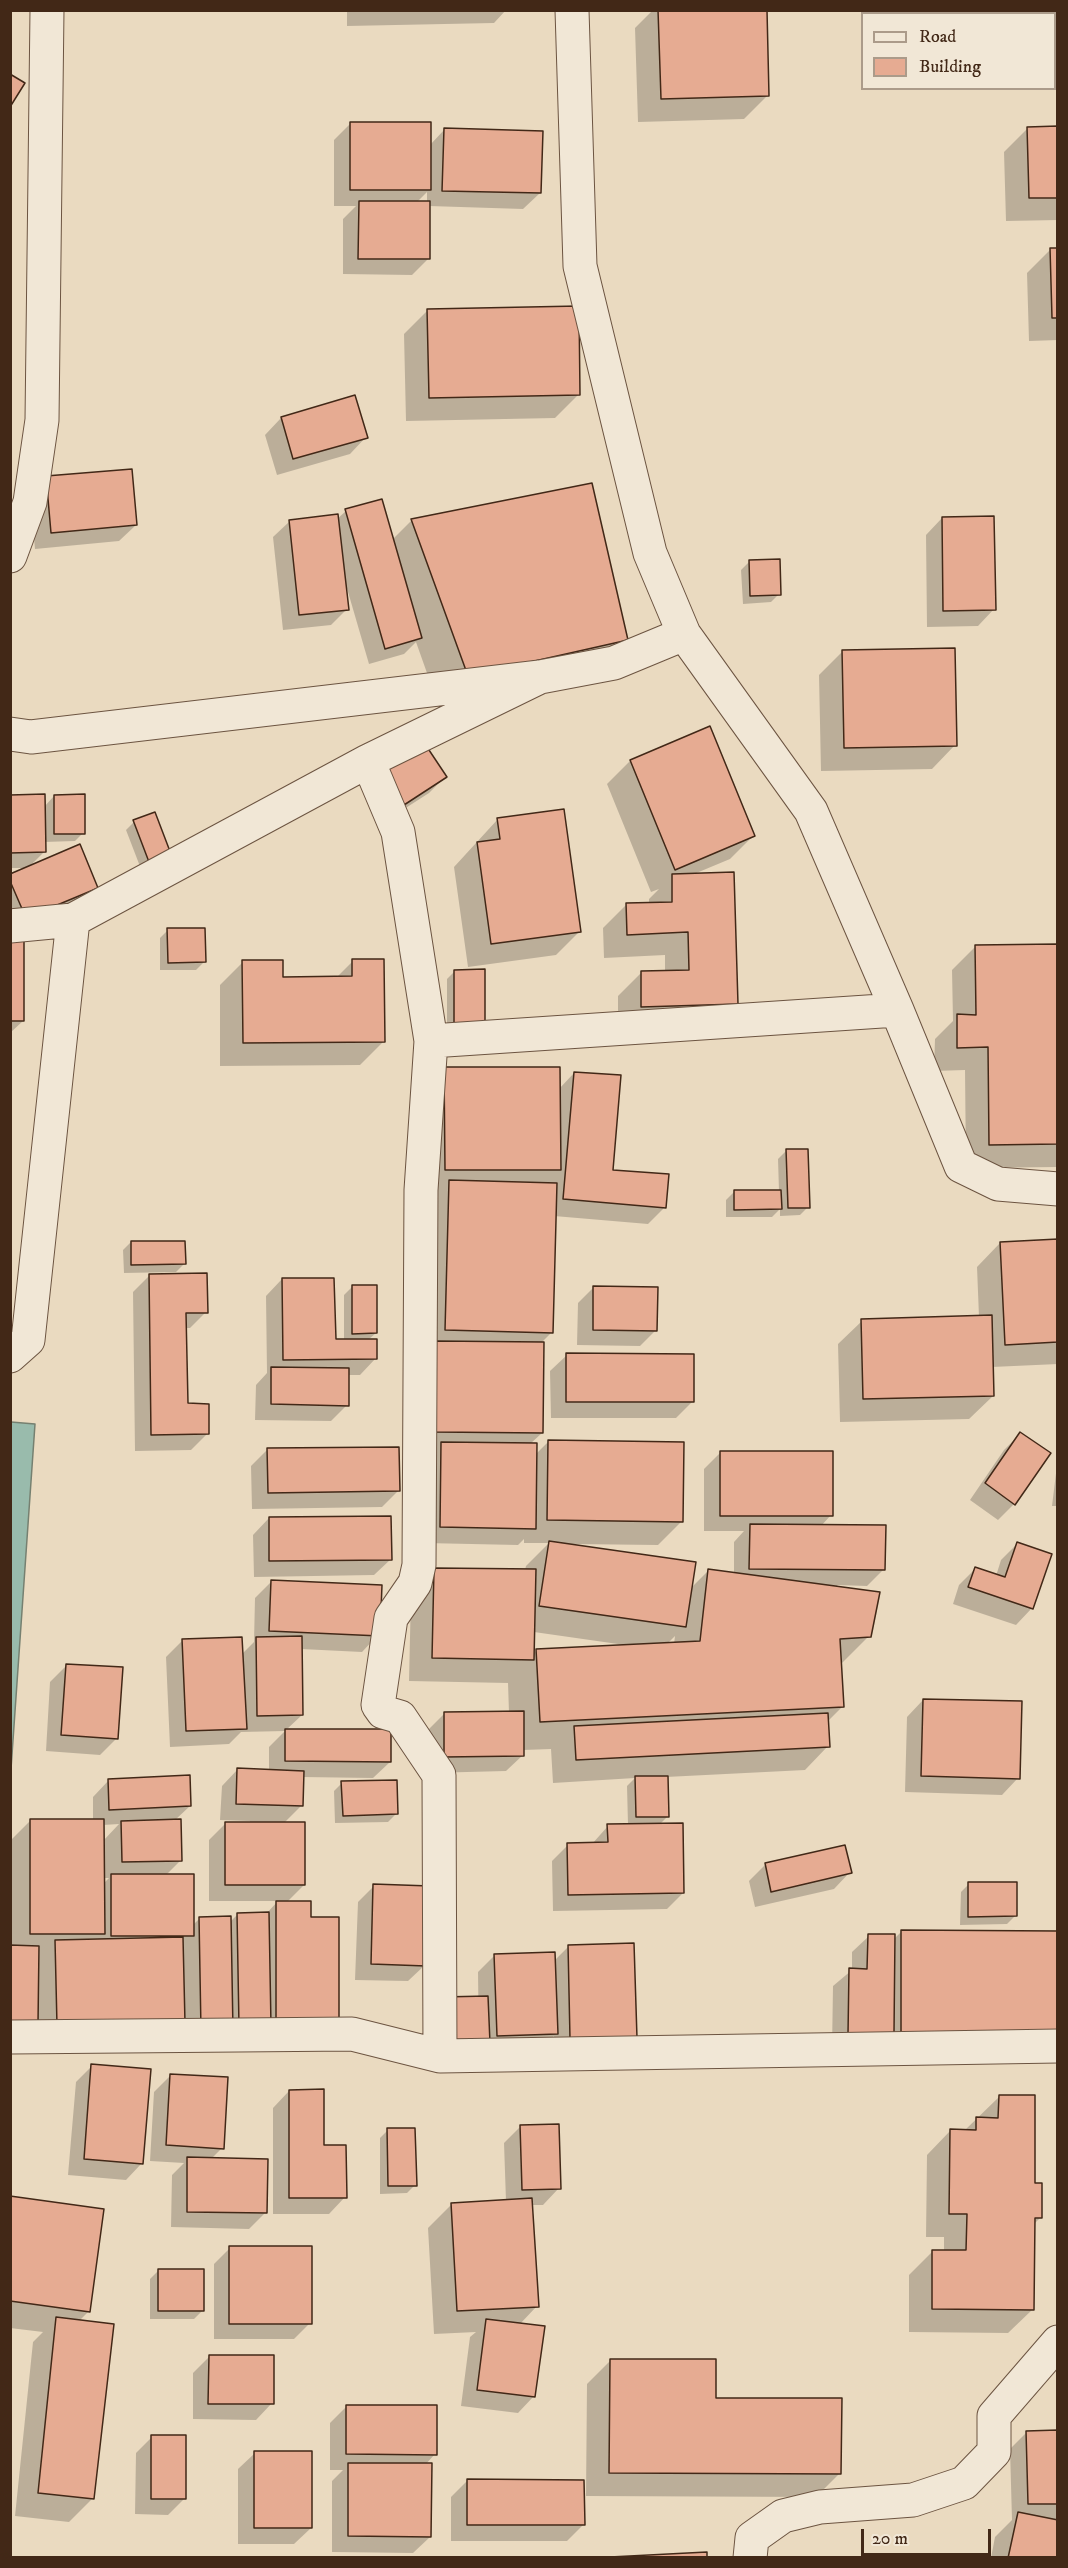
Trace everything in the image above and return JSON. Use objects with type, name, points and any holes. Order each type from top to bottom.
[{"type":"street","points":[[10,556],[30,502],[42,420],[47,10]]},
{"type":"street","points":[[572,10],[580,266],[650,553],[684,634],[811,812],[897,1010],[961,1166],[998,1184],[1058,1189]]},
{"type":"street","points":[[10,735],[31,737],[540,676],[614,663],[684,634]]},
{"type":"street","points":[[10,926],[73,920],[368,761],[540,676]]},
{"type":"street","points":[[368,761],[398,832],[431,1041],[421,1190],[419,1565],[415,1583],[391,1618],[378,1705],[383,1712],[400,1716],[439,1775],[440,2056]]},
{"type":"street","points":[[10,1356],[28,1340],[73,920]]},
{"type":"street","points":[[431,1041],[897,1010]]},
{"type":"street","points":[[10,2037],[352,2034],[440,2056],[1058,2046]]},
{"type":"street","points":[[750,2558],[752,2538],[783,2516],[820,2506],[913,2500],[964,2483],[994,2452],[994,2416],[1058,2342]]},
{"type":"shaded area","points":[[10,1422],[35,1424],[11,1769]]},
{"type":"building","points":[[658,10],[767,10],[769,96],[661,99]]},
{"type":"building","points":[[10,74],[25,83],[10,107]]},
{"type":"building","points":[[350,122],[431,122],[431,190],[350,190]]},
{"type":"building","points":[[1058,126],[1058,198],[1029,198],[1027,127]]},
{"type":"building","points":[[444,128],[543,131],[541,193],[442,191]]},
{"type":"building","points":[[359,201],[430,201],[430,259],[358,259]]},
{"type":"building","points":[[1050,248],[1058,248],[1058,318],[1052,318]]},
{"type":"building","points":[[579,306],[580,395],[429,398],[427,309]]},
{"type":"building","points":[[355,395],[368,438],[293,459],[281,417]]},
{"type":"building","points":[[132,469],[137,525],[51,533],[46,476]]},
{"type":"building","points":[[592,483],[628,640],[468,676],[411,519]]},
{"type":"building","points":[[382,499],[422,638],[385,649],[345,509]]},
{"type":"building","points":[[338,514],[349,610],[299,615],[289,520]]},
{"type":"building","points":[[994,516],[996,610],[943,611],[942,517]]},
{"type":"building","points":[[780,559],[781,595],[750,596],[749,560]]},
{"type":"building","points":[[955,648],[957,746],[844,748],[842,650]]},
{"type":"building","points":[[710,726],[755,836],[675,870],[630,760]]},
{"type":"building","points":[[423,741],[447,777],[404,805],[380,768]]},
{"type":"building","points":[[45,794],[46,852],[10,853],[10,795]]},
{"type":"building","points":[[85,794],[85,834],[54,834],[54,795]]},
{"type":"building","points":[[564,809],[581,932],[491,944],[477,842],[500,839],[497,818]]},
{"type":"building","points":[[155,812],[171,854],[149,862],[133,820]]},
{"type":"building","points":[[80,844],[98,888],[26,918],[10,881],[10,874]]},
{"type":"building","points":[[734,872],[738,1004],[641,1007],[641,971],[689,970],[688,932],[627,935],[626,903],[672,902],[672,874]]},
{"type":"building","points":[[167,928],[205,928],[206,962],[168,963]]},
{"type":"building","points":[[10,934],[24,934],[24,1021],[10,1021]]},
{"type":"building","points":[[1058,944],[1058,1144],[989,1145],[988,1047],[957,1048],[957,1014],[976,1015],[975,945]]},
{"type":"building","points":[[352,959],[384,959],[385,1042],[243,1043],[242,960],[283,960],[283,977],[352,976]]},
{"type":"building","points":[[485,969],[485,1035],[454,1035],[454,970]]},
{"type":"building","points":[[444,1067],[560,1067],[561,1170],[445,1170]]},
{"type":"building","points":[[574,1072],[621,1075],[613,1170],[669,1174],[666,1208],[563,1199]]},
{"type":"building","points":[[786,1149],[808,1149],[810,1208],[788,1208]]},
{"type":"building","points":[[449,1180],[557,1183],[553,1333],[445,1330]]},
{"type":"building","points":[[734,1190],[781,1190],[782,1209],[734,1210]]},
{"type":"building","points":[[1058,1239],[1058,1342],[1005,1345],[1000,1242]]},
{"type":"building","points":[[131,1241],[185,1241],[186,1264],[131,1265]]},
{"type":"building","points":[[207,1273],[208,1313],[186,1313],[188,1403],[209,1404],[209,1434],[151,1435],[149,1274]]},
{"type":"building","points":[[282,1278],[334,1278],[336,1339],[377,1339],[377,1359],[283,1360]]},
{"type":"building","points":[[352,1285],[377,1285],[377,1333],[352,1334]]},
{"type":"building","points":[[593,1286],[658,1287],[657,1331],[593,1330]]},
{"type":"building","points":[[992,1315],[994,1396],[863,1399],[861,1319]]},
{"type":"building","points":[[435,1341],[544,1342],[543,1433],[434,1432]]},
{"type":"building","points":[[566,1353],[694,1354],[694,1402],[566,1402]]},
{"type":"building","points":[[271,1367],[349,1368],[349,1406],[271,1404]]},
{"type":"building","points":[[1020,1432],[1051,1453],[1015,1505],[985,1483]]},
{"type":"building","points":[[548,1440],[684,1442],[683,1522],[547,1520]]},
{"type":"building","points":[[441,1442],[537,1443],[536,1529],[440,1527]]},
{"type":"building","points":[[399,1447],[400,1491],[268,1493],[267,1448]]},
{"type":"building","points":[[720,1451],[833,1451],[833,1516],[720,1516]]},
{"type":"building","points":[[391,1516],[392,1560],[269,1561],[269,1517]]},
{"type":"building","points":[[750,1524],[886,1525],[885,1570],[749,1569]]},
{"type":"building","points":[[549,1541],[696,1562],[686,1627],[539,1606]]},
{"type":"building","points":[[1017,1542],[1052,1554],[1033,1609],[968,1587],[975,1567],[1005,1577]]},
{"type":"building","points":[[434,1568],[536,1569],[534,1660],[432,1658]]},
{"type":"building","points":[[708,1569],[880,1592],[871,1637],[840,1639],[844,1707],[540,1722],[536,1649],[700,1641]]},
{"type":"building","points":[[271,1580],[382,1585],[380,1636],[269,1631]]},
{"type":"building","points":[[302,1636],[303,1715],[257,1716],[256,1637]]},
{"type":"building","points":[[242,1637],[247,1729],[186,1731],[182,1639]]},
{"type":"building","points":[[66,1664],[123,1667],[118,1739],[61,1735]]},
{"type":"building","points":[[923,1699],[1022,1701],[1020,1779],[921,1776]]},
{"type":"building","points":[[524,1711],[524,1756],[444,1757],[444,1712]]},
{"type":"building","points":[[828,1713],[830,1747],[576,1760],[574,1726]]},
{"type":"building","points":[[285,1729],[391,1729],[391,1762],[285,1761]]},
{"type":"building","points":[[237,1768],[304,1771],[303,1806],[236,1804]]},
{"type":"building","points":[[190,1775],[191,1806],[109,1810],[108,1779]]},
{"type":"building","points":[[635,1776],[668,1776],[669,1817],[636,1817]]},
{"type":"building","points":[[397,1780],[398,1814],[343,1816],[341,1781]]},
{"type":"building","points":[[30,1819],[104,1819],[105,1934],[30,1934]]},
{"type":"building","points":[[181,1819],[182,1861],[122,1862],[121,1821]]},
{"type":"building","points":[[225,1822],[305,1822],[305,1885],[225,1885]]},
{"type":"building","points":[[683,1823],[684,1893],[568,1895],[567,1843],[608,1842],[607,1824]]},
{"type":"building","points":[[845,1845],[852,1873],[771,1892],[765,1863]]},
{"type":"building","points":[[111,1874],[194,1874],[194,1936],[111,1936]]},
{"type":"building","points":[[968,1882],[1017,1882],[1017,1916],[968,1917]]},
{"type":"building","points":[[373,1884],[430,1886],[426,1966],[371,1964]]},
{"type":"building","points":[[276,1901],[311,1901],[311,1917],[339,1917],[339,2025],[276,2025]]},
{"type":"building","points":[[269,1912],[271,2026],[239,2027],[237,1913]]},
{"type":"building","points":[[231,1916],[233,2031],[201,2031],[199,1917]]},
{"type":"building","points":[[901,1930],[1058,1931],[1058,2033],[901,2033]]},
{"type":"building","points":[[868,1934],[895,1934],[894,2033],[848,2034],[849,1968],[867,1969]]},
{"type":"building","points":[[183,1937],[185,2023],[57,2026],[55,1940]]},
{"type":"building","points":[[634,1943],[637,2038],[570,2039],[568,1945]]},
{"type":"building","points":[[10,1945],[39,1946],[38,2024],[10,2023]]},
{"type":"building","points":[[555,1952],[558,2034],[497,2036],[494,1954]]},
{"type":"building","points":[[488,1996],[490,2043],[443,2045],[441,1997]]},
{"type":"building","points":[[91,2064],[151,2069],[143,2164],[84,2159]]},
{"type":"building","points":[[170,2074],[228,2077],[224,2149],[166,2145]]},
{"type":"building","points":[[324,2089],[324,2145],[346,2145],[347,2198],[289,2198],[289,2090]]},
{"type":"building","points":[[999,2095],[1035,2095],[1035,2183],[1042,2183],[1042,2218],[1035,2218],[1034,2310],[932,2309],[932,2250],[966,2250],[967,2214],[949,2214],[950,2129],[976,2130],[976,2117],[998,2118]]},
{"type":"building","points":[[559,2124],[561,2189],[522,2190],[520,2125]]},
{"type":"building","points":[[387,2128],[415,2128],[417,2186],[388,2186]]},
{"type":"building","points":[[187,2157],[268,2159],[267,2213],[187,2212]]},
{"type":"building","points":[[10,2196],[104,2209],[90,2312],[10,2301]]},
{"type":"building","points":[[532,2198],[539,2307],[457,2311],[451,2203]]},
{"type":"building","points":[[229,2246],[312,2246],[312,2324],[229,2324]]},
{"type":"building","points":[[158,2269],[204,2269],[204,2311],[158,2311]]},
{"type":"building","points":[[56,2317],[114,2324],[94,2499],[38,2493]]},
{"type":"building","points":[[486,2319],[545,2326],[535,2397],[477,2390]]},
{"type":"building","points":[[209,2355],[274,2355],[274,2404],[208,2404]]},
{"type":"building","points":[[610,2359],[716,2359],[716,2398],[842,2398],[841,2474],[609,2473]]},
{"type":"building","points":[[346,2405],[437,2405],[437,2455],[346,2454]]},
{"type":"building","points":[[1058,2430],[1058,2504],[1028,2504],[1026,2431]]},
{"type":"building","points":[[151,2435],[186,2435],[186,2499],[151,2499]]},
{"type":"building","points":[[254,2451],[312,2451],[312,2528],[254,2528]]},
{"type":"building","points":[[348,2463],[432,2463],[431,2537],[348,2536]]},
{"type":"building","points":[[467,2479],[584,2480],[585,2525],[467,2525]]},
{"type":"building","points":[[1018,2512],[1058,2520],[1058,2558],[1008,2558]]},
{"type":"building","points":[[707,2552],[707,2558],[610,2557]]}]
